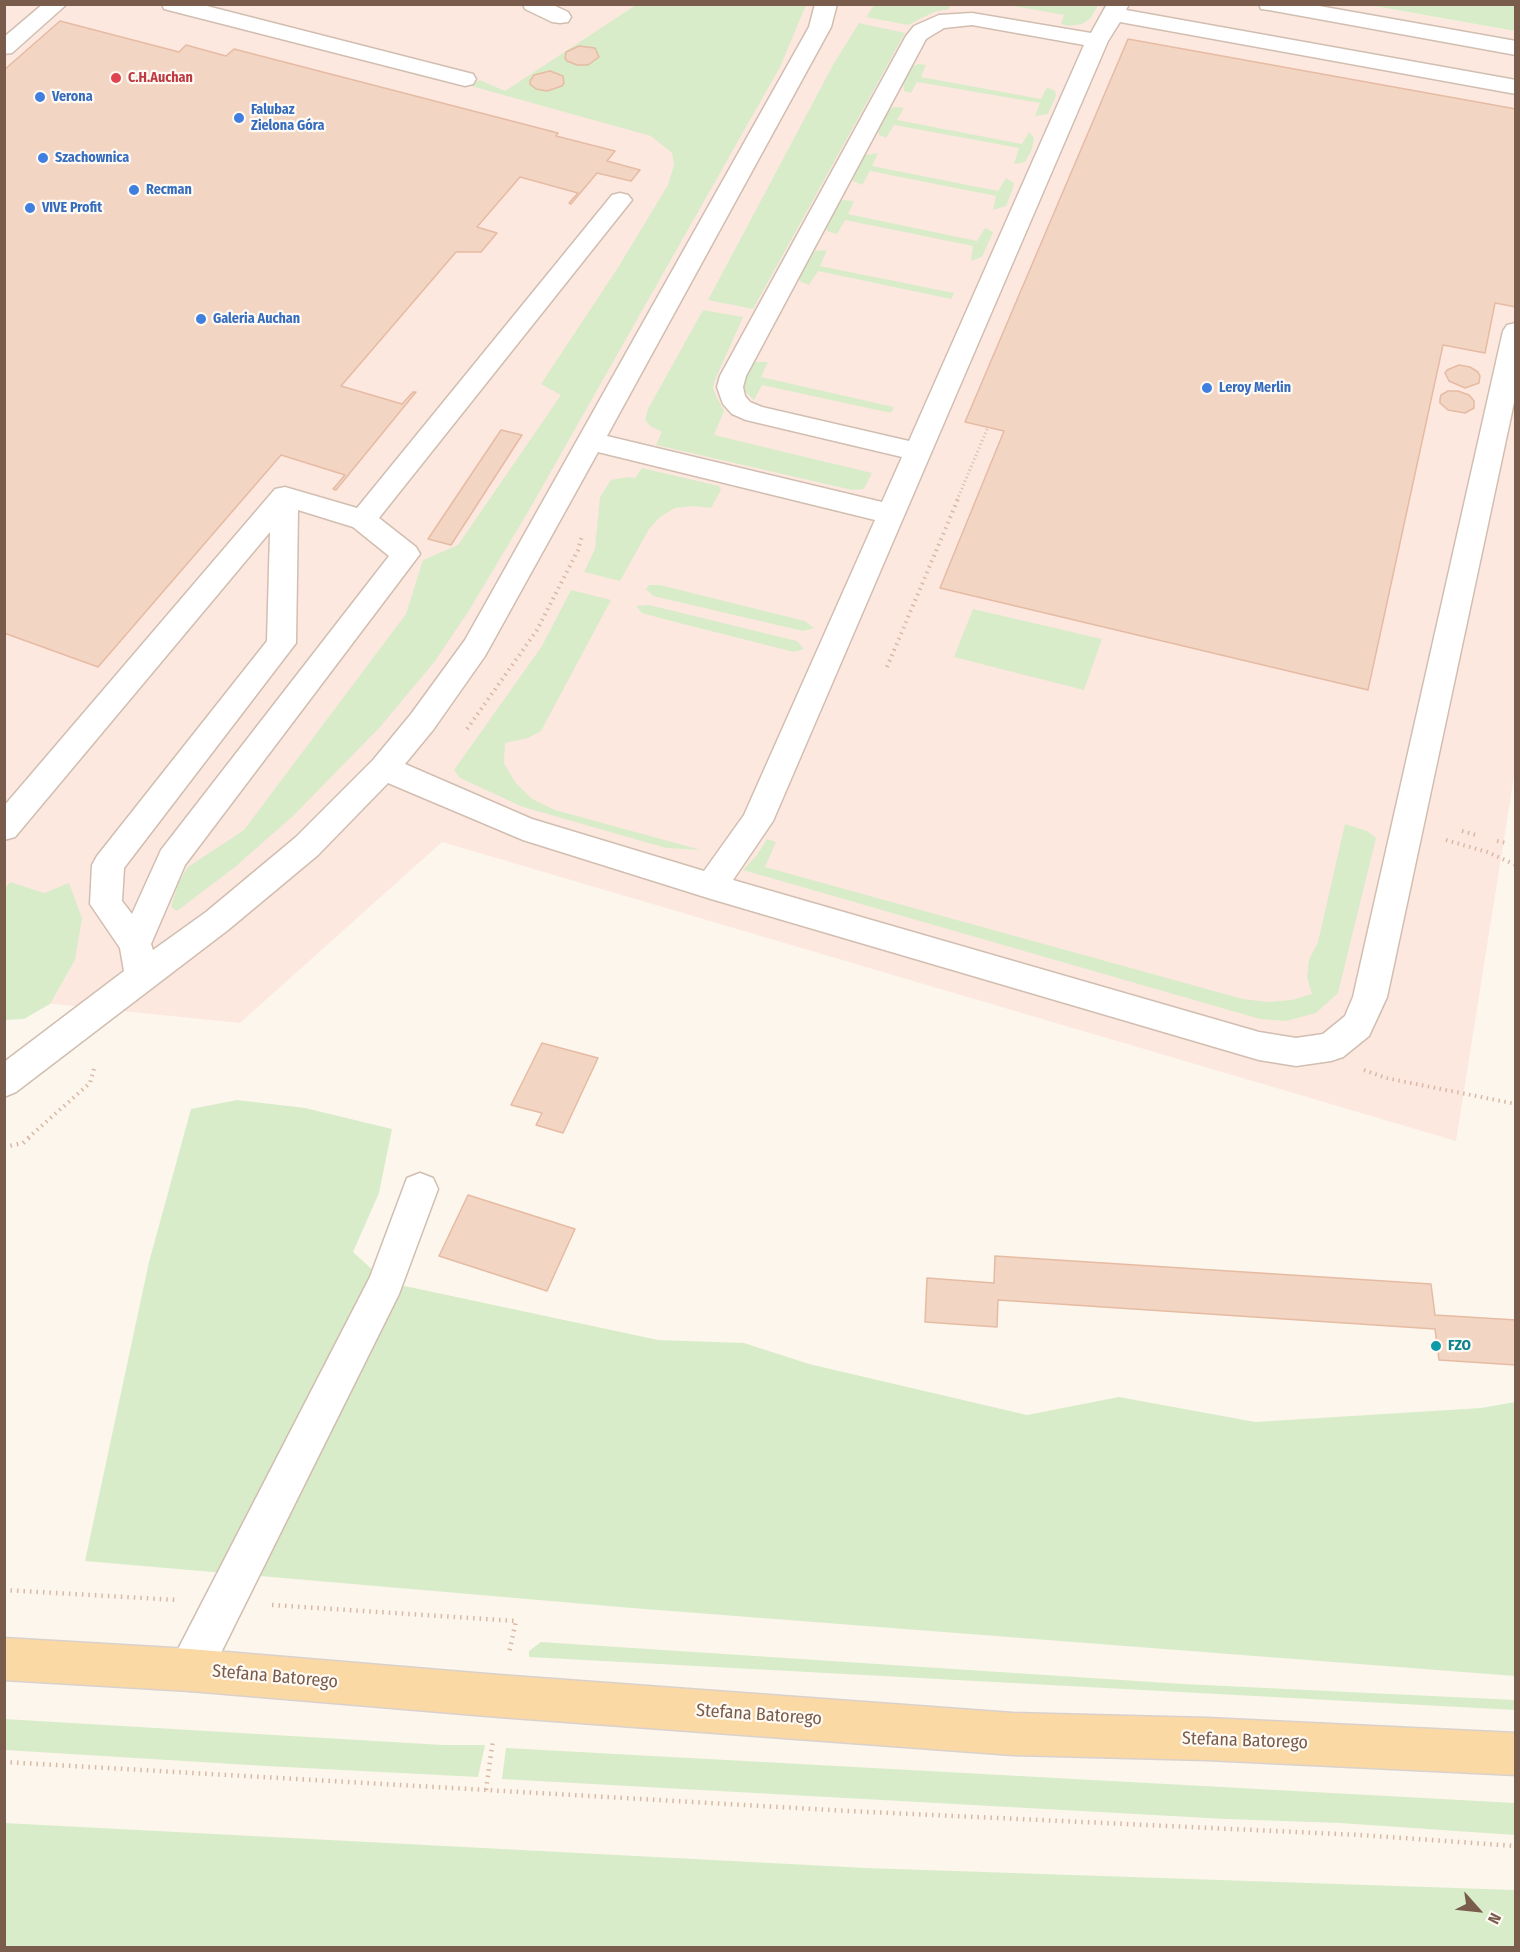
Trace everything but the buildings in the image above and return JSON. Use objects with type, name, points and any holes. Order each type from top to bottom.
[{"type":"main road","name":"Stefana Batorego","points":[[4,1659],[190,1670],[499,1696],[1013,1734],[1207,1739],[1515,1754]]},
{"type":"street","points":[[4,48],[57,4]]},
{"type":"street","points":[[172,4],[465,79]]},
{"type":"street","points":[[533,4],[560,17]]},
{"type":"street","points":[[6,1079],[217,921],[307,846],[384,768],[422,722],[475,648],[823,16],[842,4]]},
{"type":"street","points":[[1269,4],[1515,48]]},
{"type":"street","points":[[711,886],[757,821],[831,646],[891,514],[1097,40],[1116,9],[1515,87]]},
{"type":"street","points":[[918,452],[754,414],[741,408],[732,398],[730,387],[733,376],[917,36],[922,31],[939,22],[972,19],[1097,40]]},
{"type":"street","points":[[363,520],[620,200]]},
{"type":"street","points":[[384,768],[523,828],[711,886],[1259,1046],[1296,1052],[1331,1047],[1357,1026],[1370,997],[1515,331]]},
{"type":"street","points":[[591,441],[891,514]]},
{"type":"street","points":[[135,944],[172,859],[406,554],[363,520],[285,496]]},
{"type":"street","points":[[142,976],[135,944],[106,904],[108,865],[281,643],[285,496]]},
{"type":"street","points":[[4,828],[285,496]]},
{"type":"street","points":[[240,696],[286,711]]},
{"type":"street","points":[[190,1670],[386,1282],[420,1189]]},
{"type":"path","points":[[887,668],[988,427]]},
{"type":"path","points":[[1462,831],[1476,835]]},
{"type":"path","points":[[1497,841],[1506,843]]},
{"type":"path","points":[[1455,843],[1487,852],[1515,865]]},
{"type":"path","points":[[1331,1047],[1343,1063],[1386,1078],[1515,1104]]},
{"type":"path","points":[[4,1762],[848,1811],[1360,1835],[1515,1846]]},
{"type":"shaded area","points":[[1361,4],[1515,31],[1515,770],[1456,1141],[442,842],[240,1023],[5,999],[5,5]]},
{"type":"green space","points":[[875,4],[951,5],[949,9],[934,12],[908,25],[866,17]]},
{"type":"green space","points":[[1098,4],[1091,18],[1082,24],[1069,26],[1061,24],[1064,15],[1008,5]]},
{"type":"green space","points":[[636,5],[806,5],[780,67],[528,512],[468,612],[435,661],[380,727],[294,815],[235,867],[177,911],[171,907],[178,884],[188,867],[244,830],[406,614],[423,560],[458,545],[561,395],[541,384],[619,266],[668,185],[674,165],[672,153],[651,136],[471,86],[480,80],[505,91]]},
{"type":"green space","points":[[1368,5],[1515,5],[1515,31]]},
{"type":"green space","points":[[859,23],[905,33],[753,309],[708,300],[833,65]]},
{"type":"green space","points":[[918,64],[926,65],[921,77],[1041,99],[1047,87],[1055,91],[1056,96],[1048,114],[1035,116],[1040,103],[917,82],[911,93],[904,91],[903,80],[911,67]]},
{"type":"green space","points":[[894,107],[904,108],[897,120],[1022,144],[1029,132],[1034,138],[1032,149],[1025,162],[1014,164],[1019,148],[894,125],[886,138],[879,135],[877,128],[888,110]]},
{"type":"green space","points":[[878,153],[872,166],[998,191],[1006,178],[1014,183],[1013,188],[1006,206],[993,210],[996,196],[870,171],[862,185],[853,181],[854,173],[865,155]]},
{"type":"green space","points":[[842,200],[854,201],[848,214],[977,241],[985,228],[993,232],[982,257],[971,261],[973,246],[845,220],[837,234],[827,231],[826,222]]},
{"type":"green space","points":[[827,250],[820,266],[954,293],[951,299],[818,271],[809,285],[801,282],[799,278],[815,251]]},
{"type":"green space","points":[[703,310],[743,317],[713,388],[724,411],[714,435],[872,473],[864,489],[852,490],[656,445],[662,432],[650,426],[645,420],[648,409]]},
{"type":"green space","points":[[754,362],[768,362],[761,377],[894,407],[891,413],[762,385],[754,400],[739,386]]},
{"type":"green space","points":[[642,468],[719,486],[721,490],[711,508],[693,506],[675,508],[660,517],[649,529],[620,581],[584,572],[595,549],[600,497],[611,480],[635,478]]},
{"type":"green space","points":[[649,585],[660,585],[805,621],[814,628],[803,631],[653,596],[646,589]]},
{"type":"green space","points":[[571,590],[611,600],[541,731],[528,738],[505,743],[504,763],[515,782],[532,799],[555,810],[701,850],[666,848],[523,807],[460,778],[454,770],[542,646]]},
{"type":"green space","points":[[649,605],[797,641],[804,649],[794,652],[671,621],[642,613],[636,606]]},
{"type":"green space","points":[[973,609],[1102,639],[1084,690],[954,657]]},
{"type":"green space","points":[[1345,824],[1367,831],[1376,838],[1338,993],[1316,1013],[1286,1021],[1260,1019],[743,870],[757,855],[767,839],[776,842],[765,867],[1243,999],[1268,1002],[1292,1000],[1312,994],[1307,977],[1309,960],[1318,942]]},
{"type":"green space","points":[[10,882],[44,893],[69,883],[82,918],[75,960],[50,1004],[24,1019],[5,1020],[4,890]]},
{"type":"green space","points":[[237,1100],[305,1108],[392,1129],[379,1193],[353,1252],[386,1282],[658,1340],[744,1343],[809,1364],[1027,1415],[1119,1397],[1255,1422],[1481,1408],[1515,1402],[1515,1676],[632,1608],[85,1561],[149,1262],[191,1109]]},
{"type":"green space","points":[[541,1642],[1183,1684],[1515,1700],[1515,1710],[529,1657],[529,1651]]},
{"type":"green space","points":[[4,1719],[443,1745],[485,1745],[478,1777],[266,1766],[5,1750]]},
{"type":"green space","points":[[506,1748],[1515,1803],[1515,1835],[1340,1823],[1226,1819],[502,1779]]},
{"type":"green space","points":[[4,1823],[866,1868],[1515,1890],[1515,1947],[5,1947]]},
{"type":"place","name":"C.H.Auchan","points":[[116,78]]},
{"type":"place","name":"Verona","points":[[40,97]]},
{"type":"place","name":"Falubaz Zielona Góra","points":[[239,118]]},
{"type":"place","name":"Szachownica","points":[[43,158]]},
{"type":"place","name":"Recman","points":[[134,190]]},
{"type":"place","name":"VIVE Profit","points":[[30,208]]},
{"type":"place","name":"Galeria Auchan","points":[[201,319]]},
{"type":"place","name":"Leroy Merlin","points":[[1207,388]]},
{"type":"place","name":"FZO","points":[[1436,1346]]}]
